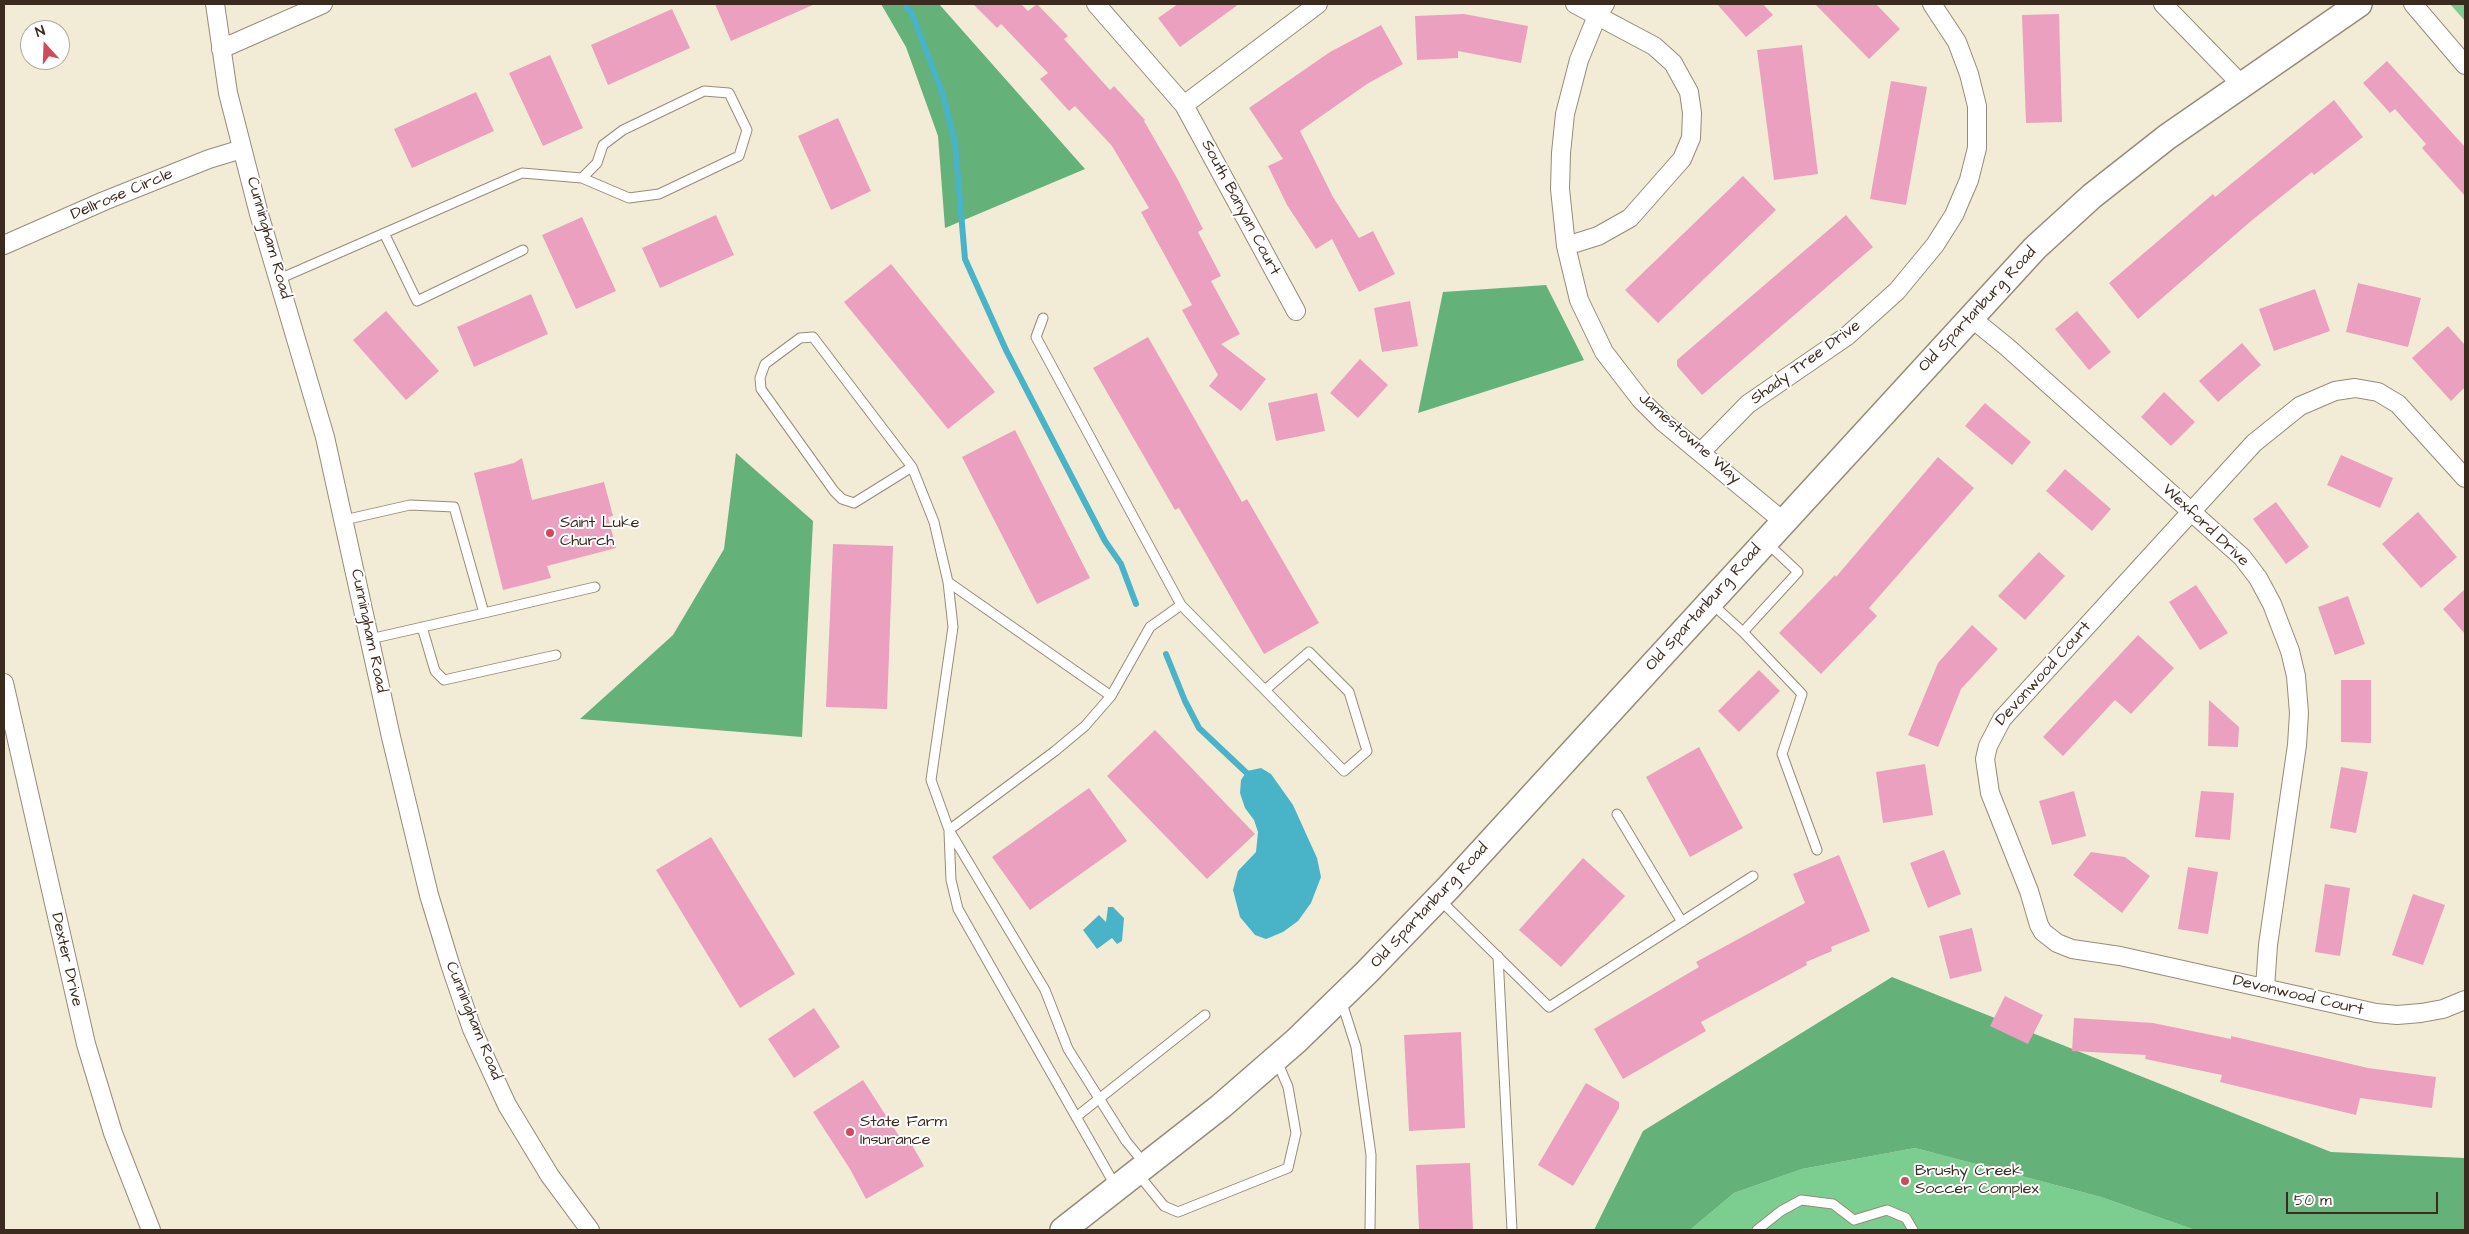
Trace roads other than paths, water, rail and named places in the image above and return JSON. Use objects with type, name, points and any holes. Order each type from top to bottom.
[{"type":"main road","name":"Old Spartanburg Road","points":[[1063,1230],[1142,1170],[1276,1058],[1341,998],[1438,898],[2035,248],[2092,196],[2167,137],[2359,4]]},
{"type":"street","name":"Cunningham Road","points":[[215,4],[228,93],[242,149],[325,437],[391,737],[429,895],[450,964],[472,1029],[507,1105],[550,1176],[590,1230]]},
{"type":"street","points":[[221,49],[323,4]]},
{"type":"street","name":"South Banyan Court","points":[[1096,4],[1184,105],[1296,311]]},
{"type":"street","points":[[1184,105],[1318,4]]},
{"type":"street","points":[[1566,246],[1598,236],[1630,218],[1682,159],[1692,138],[1692,113],[1689,92],[1673,63],[1654,46],[1601,10],[1575,4]]},
{"type":"street","name":"Shady Tree Drive","points":[[1701,452],[1748,404],[1848,336],[1897,291],[1936,245],[1954,215],[1969,180],[1977,148],[1977,106],[1969,74],[1957,42],[1932,4]]},
{"type":"street","points":[[2163,4],[2242,85]]},
{"type":"street","points":[[2413,4],[2465,65]]},
{"type":"street","name":"Jamestowne Way","points":[[1601,10],[1579,60],[1565,114],[1561,153],[1560,189],[1566,246],[1579,300],[1604,352],[1641,400],[1662,421],[1784,522]]},
{"type":"street","name":"Dellrose Circle","points":[[4,245],[182,170],[242,149]]},
{"type":"street","name":"Wexford Drive","points":[[1970,317],[2007,347],[2242,557],[2258,578],[2283,627],[2296,676],[2299,713],[2297,745],[2268,945],[2265,988]]},
{"type":"street","name":"Devonwood Court","points":[[2465,478],[2398,404],[2378,392],[2355,388],[2335,391],[2320,396],[2279,421],[2254,443],[2191,511],[2002,719],[1988,746],[1985,759],[1987,779],[1996,812],[2029,891],[2039,925],[2050,939],[2072,949],[2120,956],[2376,1014],[2397,1015],[2443,1009],[2465,1000]]},
{"type":"street","name":"Dexter Drive","points":[[4,683],[86,1044],[113,1133],[151,1230]]},
{"type":"lane","points":[[279,279],[522,173],[582,178],[629,198],[659,194],[739,156],[747,130],[729,94],[704,92],[623,130],[603,145],[597,163],[582,178]]},
{"type":"lane","points":[[384,233],[417,301],[523,250]]},
{"type":"lane","points":[[1043,318],[1036,337],[1181,606],[1344,771],[1367,750],[1349,692],[1309,652],[1265,690]]},
{"type":"lane","points":[[912,467],[854,503],[842,499],[834,491],[761,389],[760,378],[765,364],[800,338],[813,338],[912,467],[934,522],[948,582],[953,627],[931,780],[949,830],[1045,990],[1068,1049],[1164,1206],[1178,1212],[1288,1168],[1296,1133],[1288,1086],[1276,1058]]},
{"type":"lane","points":[[344,520],[410,505],[454,507],[484,613]]},
{"type":"lane","points":[[1743,632],[1798,572],[1765,541]]},
{"type":"lane","points":[[948,582],[1111,696]]},
{"type":"lane","points":[[370,639],[595,587]]},
{"type":"lane","points":[[1710,602],[1743,632],[1802,694],[1782,754],[1817,850]]},
{"type":"lane","points":[[949,830],[1055,751],[1085,726],[1111,696],[1150,627],[1181,606]]},
{"type":"lane","points":[[422,627],[435,671],[444,680],[556,655]]},
{"type":"lane","points":[[1617,814],[1682,922]]},
{"type":"lane","points":[[949,830],[951,880],[958,909],[1117,1189]]},
{"type":"lane","points":[[1438,898],[1549,1007],[1753,876]]},
{"type":"lane","points":[[1498,956],[1512,1230]]},
{"type":"lane","points":[[1341,998],[1356,1047],[1372,1155],[1370,1230]]},
{"type":"lane","points":[[1076,1117],[1205,1015]]},
{"type":"lane","points":[[1757,1230],[1781,1211],[1801,1200],[1834,1204],[1854,1220]]},
{"type":"lane","points":[[1854,1220],[1887,1210],[1906,1218],[1913,1230]]},
{"type":"lane","points":[[1853,1230],[1854,1220]]},
{"type":"water","points":[[1261,768],[1271,774],[1293,805],[1317,858],[1321,877],[1311,903],[1298,921],[1283,932],[1266,939],[1255,935],[1240,917],[1233,890],[1238,871],[1256,852],[1258,832],[1254,820],[1245,808],[1240,793],[1241,780],[1247,771]]},
{"type":"water","points":[[1108,907],[1113,907],[1124,918],[1122,941],[1117,944],[1112,938],[1097,949],[1083,930],[1099,915],[1106,922]]},
{"type":"waterway","points":[[905,4],[913,16],[943,95],[955,143],[965,259],[1006,350],[1105,541],[1121,564],[1136,604]]},
{"type":"waterway","points":[[1166,654],[1185,701],[1199,728],[1252,778]]},
{"type":"place","name":"Saint Luke Church","points":[[550,533]]},
{"type":"place","name":"State Farm Insurance","points":[[850,1132]]},
{"type":"place","name":"Brushy Creek Soccer Complex","points":[[1905,1181]]}]
